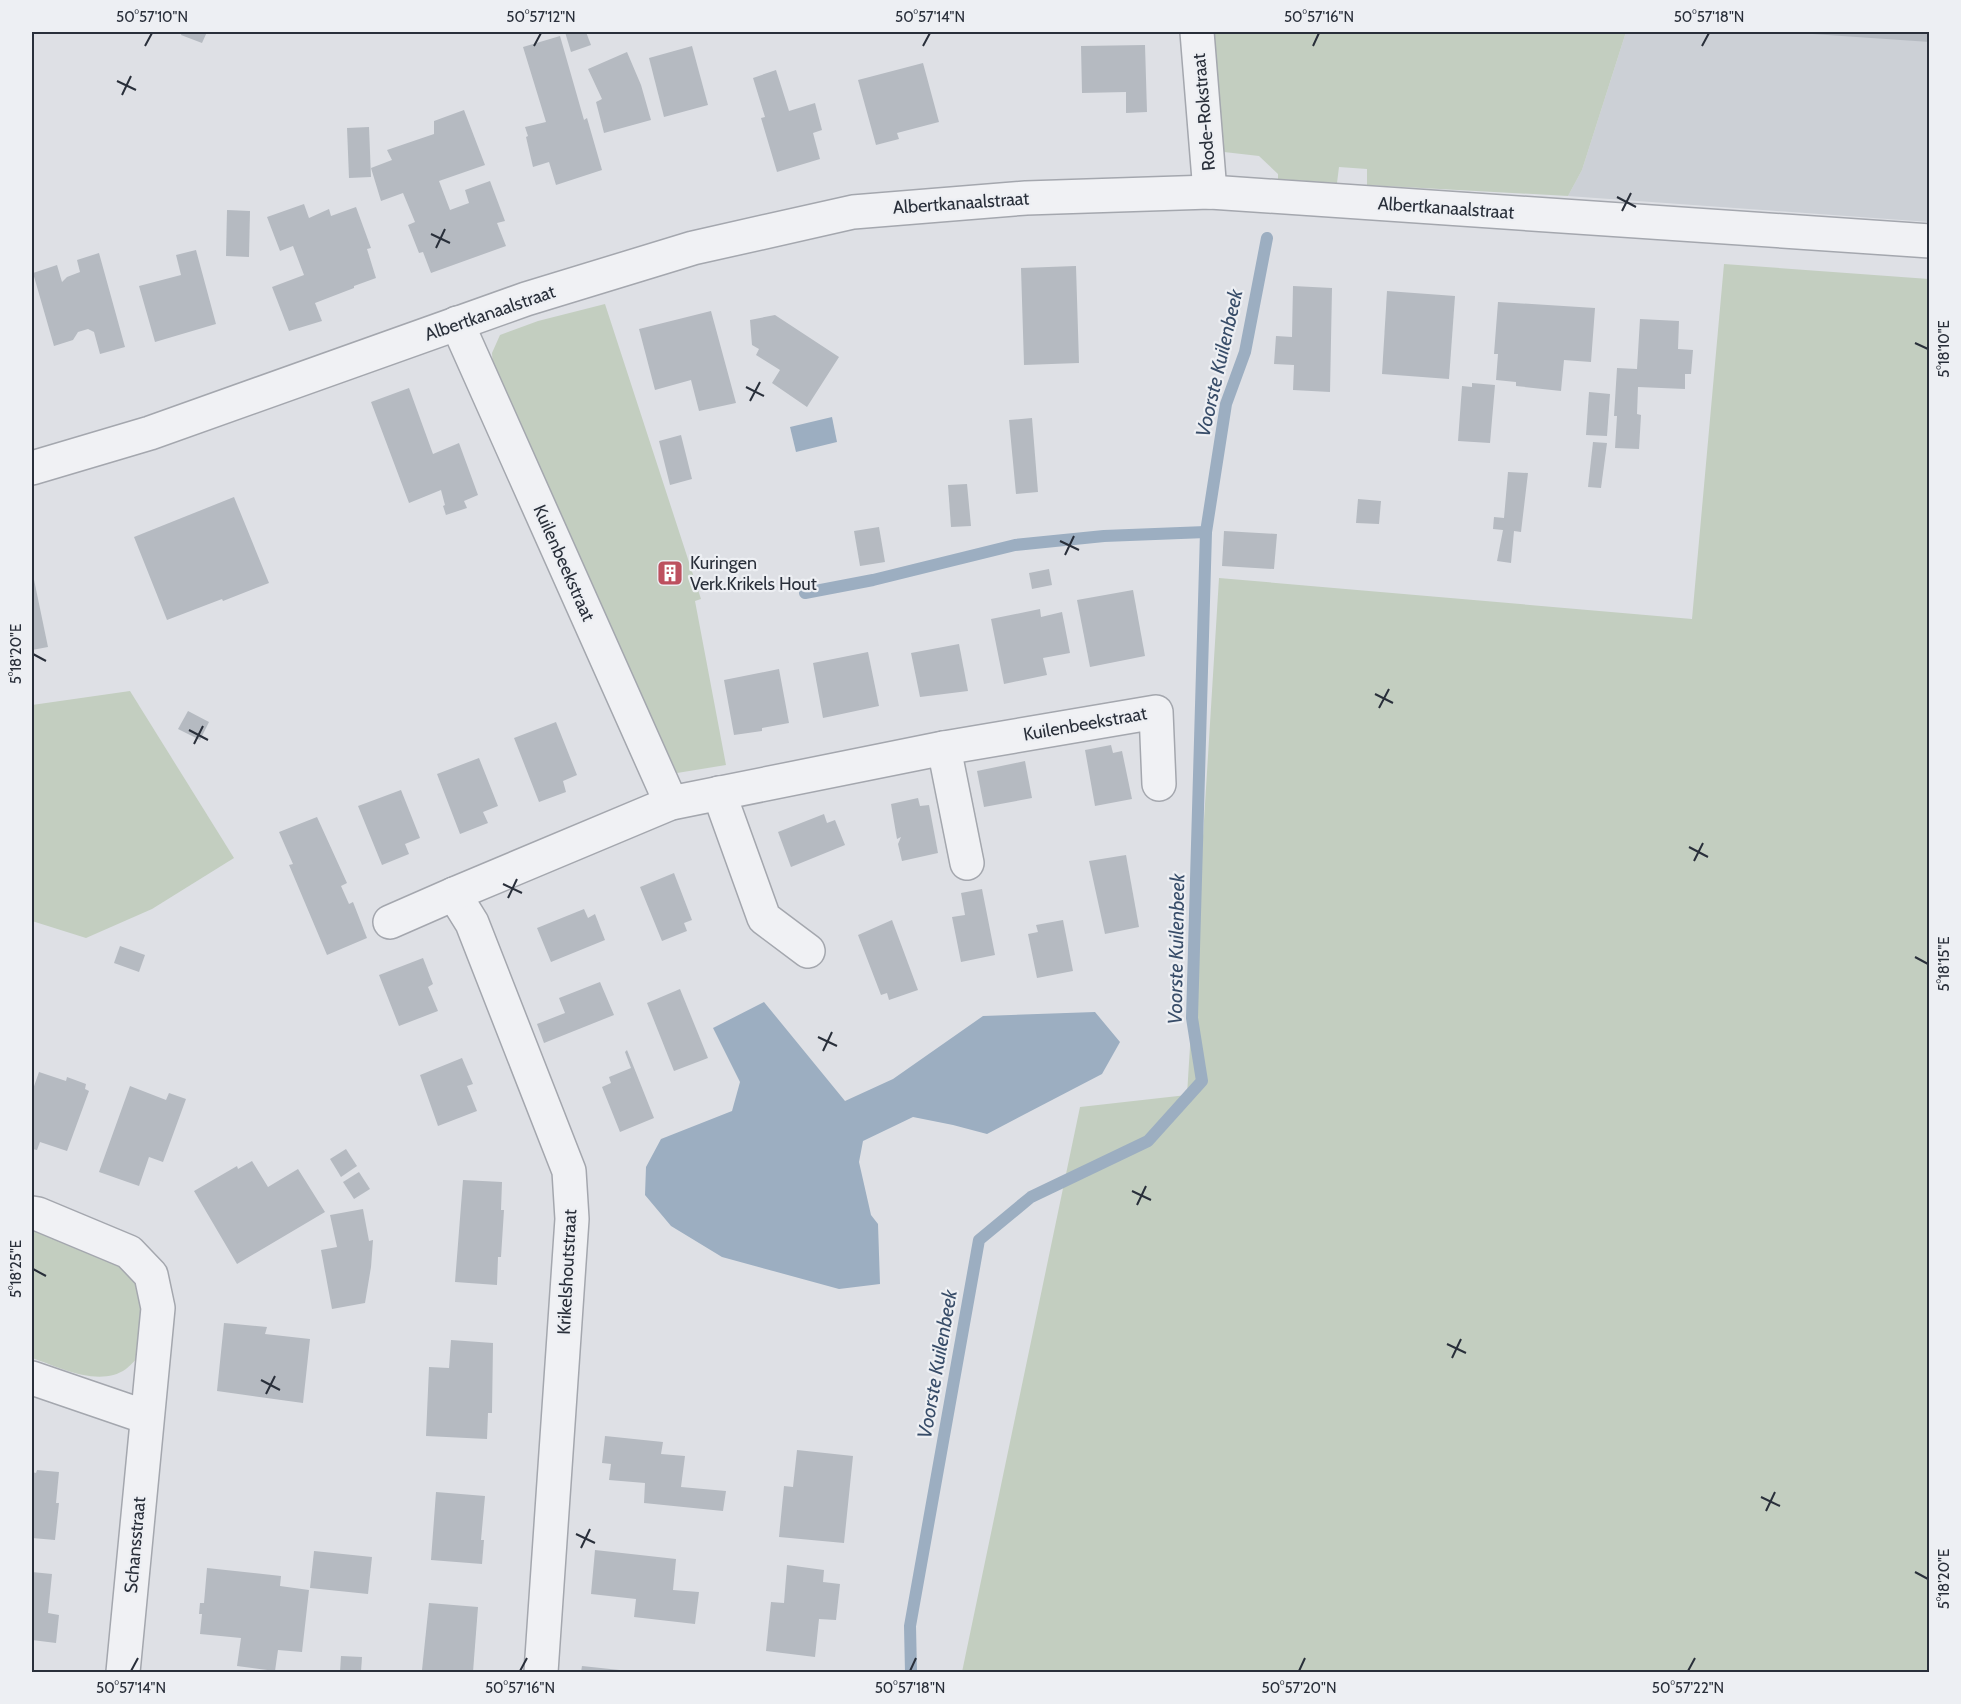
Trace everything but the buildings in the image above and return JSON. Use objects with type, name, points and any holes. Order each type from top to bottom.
[{"type":"street","name":"Rode-Rokstraat","points":[[1197,32],[1210,192]]},
{"type":"street","name":"Albertkanaalstraat","points":[[32,468],[150,433],[526,299],[693,248],[854,212],[1026,198],[1210,192],[1929,241]]},
{"type":"street","name":"Kuilenbeekstraat","points":[[457,323],[671,804]]},
{"type":"street","name":"Kuilenbeekstraat","points":[[390,922],[671,804],[944,748],[1156,712],[1159,784]]},
{"type":"street","points":[[944,748],[967,863]]},
{"type":"street","points":[[719,793],[764,918],[808,951]]},
{"type":"street","name":"Krikelshoutstraat","points":[[454,894],[472,923],[569,1171],[572,1219],[541,1672]]},
{"type":"street","name":"Schansstraat","points":[[32,1213],[129,1252],[151,1275],[158,1308],[123,1672]]},
{"type":"street","points":[[32,1378],[146,1418]]},
{"type":"shaded area","points":[[1626,32],[1929,32],[1929,222],[1568,196],[1582,170]]},
{"type":"green space","points":[[1210,32],[1626,32],[1582,170],[1568,196],[1367,185],[1367,169],[1339,167],[1337,183],[1278,179],[1278,174],[1259,156],[1224,152],[1221,142]]},
{"type":"green space","points":[[1724,264],[1929,279],[1929,1672],[962,1672],[1080,1107],[1187,1095],[1219,578],[1692,619]]},
{"type":"green space","points":[[605,304],[701,599],[695,601],[726,765],[677,773],[493,368],[492,353],[500,335],[538,321]]},
{"type":"green space","points":[[130,691],[234,858],[152,909],[86,938],[32,921],[32,705]]},
{"type":"green space","points":[[32,1229],[126,1266],[144,1285],[143,1352],[126,1369],[104,1377],[92,1376],[79,1374],[32,1358]]},
{"type":"water","points":[[832,417],[837,442],[796,452],[790,427]]},
{"type":"water","points":[[764,1002],[845,1101],[893,1079],[983,1016],[1095,1012],[1120,1042],[1102,1074],[987,1134],[913,1117],[863,1141],[859,1162],[871,1215],[878,1224],[880,1284],[839,1289],[722,1257],[671,1226],[645,1195],[646,1167],[661,1139],[732,1111],[740,1082],[713,1028]]},
{"type":"waterway","name":"Voorste Kuilenbeek","points":[[911,1672],[910,1626],[979,1240],[1031,1197],[1148,1141],[1202,1081],[1192,1018],[1206,532],[1226,404],[1245,352],[1267,238]]},
{"type":"waterway","name":"Voorste Kuilenbeek","points":[[805,593],[873,580],[1015,545],[1104,536],[1206,532]]},
{"type":"place","name":"Kuringen Verk.Krikels Hout","points":[[670,573]]}]
